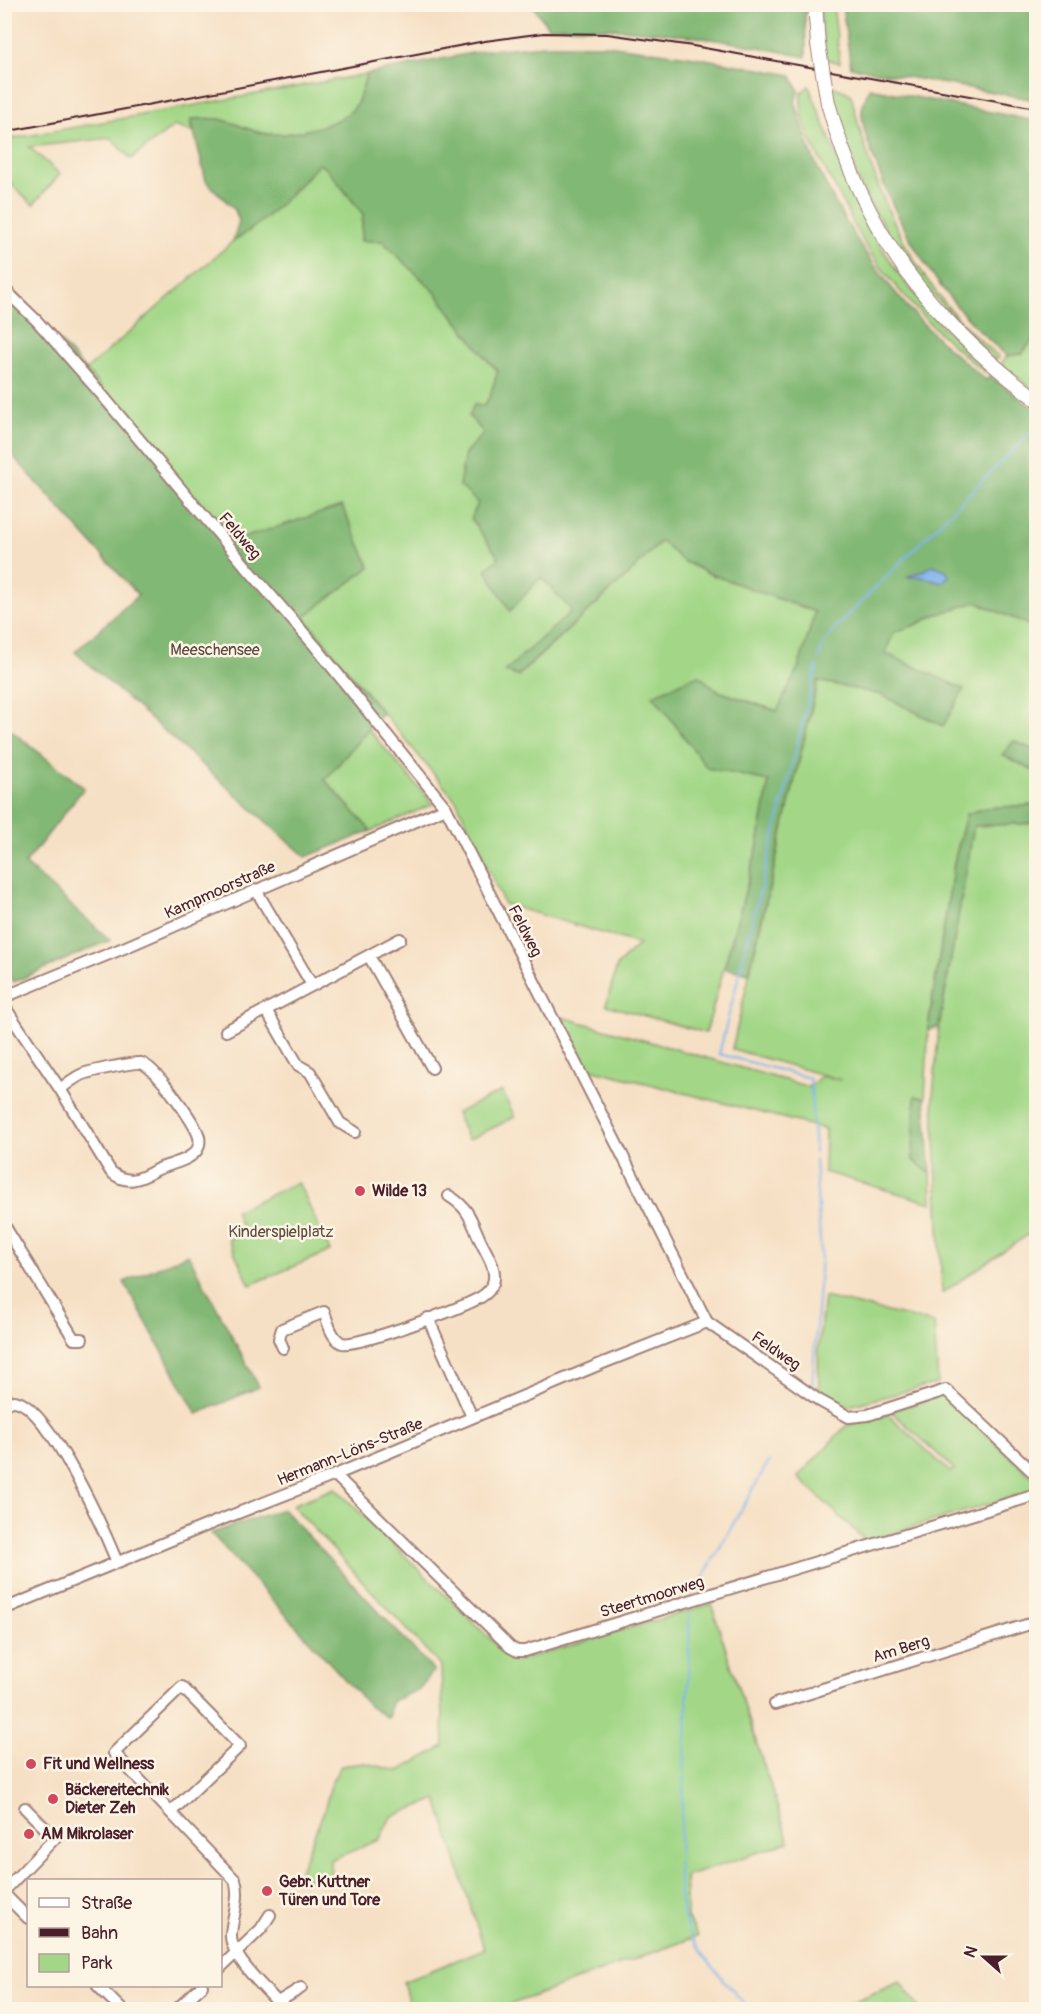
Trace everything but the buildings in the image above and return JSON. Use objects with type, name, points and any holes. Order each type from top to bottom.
[{"type":"main road","points":[[815,4],[818,44],[828,103],[842,152],[858,190],[878,228],[903,268],[925,297],[970,346],[1036,399]]},
{"type":"street","name":"Feldweg","points":[[4,289],[37,321],[102,394],[329,663],[447,808],[707,1322],[820,1401],[849,1417],[868,1415],[946,1390],[1036,1475]]},
{"type":"street","name":"Kampmoorstraße","points":[[4,997],[126,948],[447,808]]},
{"type":"street","points":[[256,890],[312,985]]},
{"type":"street","points":[[226,1031],[400,939]]},
{"type":"street","points":[[369,956],[432,1068]]},
{"type":"street","points":[[4,1006],[60,1089],[111,1172],[119,1179],[129,1181],[142,1179],[190,1156],[198,1149],[200,1139],[186,1114],[157,1074],[140,1063],[81,1074],[60,1089]]},
{"type":"street","points":[[266,1010],[298,1065],[310,1072],[340,1123],[355,1132]]},
{"type":"street","points":[[283,1348],[279,1339],[282,1329],[324,1312],[334,1338],[343,1344],[369,1339],[428,1318],[481,1297],[488,1291],[493,1282],[492,1265],[463,1204],[450,1196]]},
{"type":"street","points":[[4,1225],[74,1339],[82,1339]]},
{"type":"street","points":[[4,1249],[16,1244]]},
{"type":"street","points":[[428,1318],[472,1417]]},
{"type":"street","name":"Hermann-Löns-Straße","points":[[4,1609],[707,1322]]},
{"type":"street","points":[[4,1404],[13,1401],[21,1403],[43,1424],[79,1479],[117,1562]]},
{"type":"street","name":"Steertmoorweg","points":[[335,1475],[510,1647],[525,1652],[1036,1495]]},
{"type":"street","name":"Am Berg","points":[[775,1704],[1036,1622]]},
{"type":"street","points":[[171,1812],[240,1746],[182,1687],[114,1753],[235,1880],[239,1890],[231,1938],[236,1954],[282,2006],[301,1988]]},
{"type":"street","points":[[25,1808],[55,1838],[4,1893],[27,1917]]},
{"type":"street","points":[[222,1966],[261,1929],[270,1915]]},
{"type":"street","points":[[99,1987],[122,2010]]},
{"type":"street","points":[[176,2010],[201,1987]]},
{"type":"green space","points":[[532,5],[805,5],[806,57],[678,34],[548,27]]},
{"type":"green space","points":[[820,5],[833,5],[840,63],[826,59]]},
{"type":"green space","points":[[842,5],[1036,5],[1036,100],[851,67]]},
{"type":"green space","points":[[545,45],[606,45],[689,56],[791,75],[799,91],[795,101],[815,162],[840,212],[870,259],[905,304],[949,349],[986,380],[990,376],[1036,410],[1036,628],[976,602],[935,615],[894,632],[885,653],[964,689],[943,726],[882,695],[818,681],[749,973],[724,968],[758,845],[769,781],[707,768],[653,695],[698,675],[718,691],[777,711],[799,666],[815,612],[713,575],[683,561],[661,541],[628,575],[517,676],[505,671],[572,611],[541,577],[510,611],[486,570],[499,558],[471,519],[478,503],[459,485],[465,453],[484,433],[469,416],[474,405],[484,406],[490,396],[498,370],[489,362],[435,292],[382,241],[361,241],[363,214],[328,170],[319,164],[258,224],[233,241],[239,221],[235,210],[206,181],[191,119],[218,119],[267,134],[300,131],[326,125],[347,114],[359,100],[367,74],[487,50]]},
{"type":"green space","points":[[367,74],[359,100],[354,108],[347,115],[314,129],[268,134],[219,119],[191,119],[192,132],[174,126],[131,159],[111,138],[29,147],[60,174],[33,205],[5,178],[4,140]]},
{"type":"green space","points":[[809,86],[851,193],[870,230],[903,280],[942,327],[987,367],[985,372],[924,317],[871,254],[810,139],[801,104],[801,93]]},
{"type":"green space","points":[[832,86],[851,95],[877,182],[888,210],[917,264],[953,313],[999,357],[997,359],[993,359],[912,273],[861,188],[831,100]]},
{"type":"green space","points":[[869,88],[1036,121],[1036,335],[1022,354],[1007,356],[985,336],[946,293],[913,244],[887,192],[866,138],[862,111]]},
{"type":"green space","points":[[319,164],[328,170],[363,214],[361,241],[382,240],[435,292],[498,371],[490,396],[484,406],[474,405],[484,433],[465,453],[478,504],[471,519],[500,558],[510,611],[542,576],[573,611],[505,671],[518,676],[628,575],[661,541],[683,561],[713,575],[815,612],[799,666],[778,711],[718,691],[698,675],[707,768],[769,781],[758,845],[706,1033],[606,1005],[617,966],[639,944],[504,904],[457,802],[304,617],[370,567],[231,542],[86,370],[233,241],[268,215]]},
{"type":"green space","name":"Meeschensee","points":[[4,281],[86,370],[231,542],[342,506],[370,567],[304,617],[382,713],[325,780],[371,831],[306,857],[75,652],[138,595],[5,447]]},
{"type":"green space","points":[[1036,335],[1036,393],[1001,364],[1007,356],[1022,354]]},
{"type":"green space","points":[[976,602],[1036,628],[1036,751],[1014,741],[1003,755],[1036,772],[1036,805],[986,808],[966,814],[954,863],[929,1019],[925,1098],[915,1096],[913,1160],[931,1174],[932,1203],[824,1172],[825,1129],[587,1068],[562,1017],[809,1087],[821,1076],[841,1080],[732,1049],[818,680],[882,695],[943,726],[885,653],[894,632],[935,615]]},
{"type":"green space","points":[[4,725],[84,788],[25,864],[110,940],[14,982],[4,971]]},
{"type":"green space","points":[[368,729],[433,804],[371,831],[325,780]]},
{"type":"green space","points":[[1014,741],[1036,751],[1036,772],[1002,755]]},
{"type":"green space","points":[[1036,805],[1036,823],[974,826],[939,1027],[928,1030],[954,863],[966,814],[986,808]]},
{"type":"green space","points":[[1036,823],[1036,1229],[942,1293],[933,1096],[939,1027],[974,826]]},
{"type":"green space","points":[[502,1091],[515,1117],[468,1140],[456,1113]]},
{"type":"green space","points":[[915,1096],[925,1098],[931,1174],[913,1160]]},
{"type":"green space","name":"Kinderspielplatz","points":[[298,1182],[330,1251],[250,1285],[228,1239],[244,1233],[235,1211]]},
{"type":"green space","points":[[188,1254],[259,1387],[197,1414],[124,1282]]},
{"type":"green space","points":[[824,1297],[934,1323],[938,1383],[845,1407],[819,1393],[818,1349]]},
{"type":"green space","points":[[944,1394],[1036,1481],[1036,1490],[866,1541],[798,1477],[846,1426],[888,1414],[950,1472],[954,1469],[891,1411]]},
{"type":"green space","points":[[335,1488],[514,1662],[711,1604],[789,1842],[685,1877],[687,1918],[698,1936],[498,2009],[410,2009],[403,1982],[484,1949],[437,1799],[391,1817],[379,1840],[330,1860],[331,1877],[296,1880],[324,1811],[332,1781],[341,1766],[365,1763],[399,1771],[444,1746],[441,1666],[292,1505]]},
{"type":"green space","points":[[283,1509],[434,1671],[418,1690],[392,1701],[388,1718],[370,1707],[211,1533]]},
{"type":"green space","points":[[900,1982],[920,2009],[836,2009]]},
{"type":"water","points":[[933,565],[946,570],[949,576],[942,583],[922,577],[906,577],[920,572]]},
{"type":"waterway","points":[[819,658],[822,647],[833,630],[1036,427]]},
{"type":"waterway","points":[[815,1153],[810,1078],[719,1054],[817,666]]},
{"type":"waterway","points":[[812,1387],[821,1255],[815,1160]]},
{"type":"waterway","points":[[693,1595],[769,1461]]},
{"type":"waterway","points":[[689,1606],[688,1702],[679,1860],[682,1906],[685,1921],[695,1943],[749,2010]]},
{"type":"railway","points":[[4,132],[485,41],[544,33],[607,34],[693,46],[1036,108]]},
{"type":"place","name":"Wilde 13","points":[[360,1191]]},
{"type":"place","name":"Fit und Wellness","points":[[31,1764]]},
{"type":"place","name":"Bäckereitechnik Dieter Zeh","points":[[53,1799]]},
{"type":"place","name":"AM Mikrolaser","points":[[29,1834]]},
{"type":"place","name":"Gebr. Kuttner Türen und Tore","points":[[267,1891]]}]
